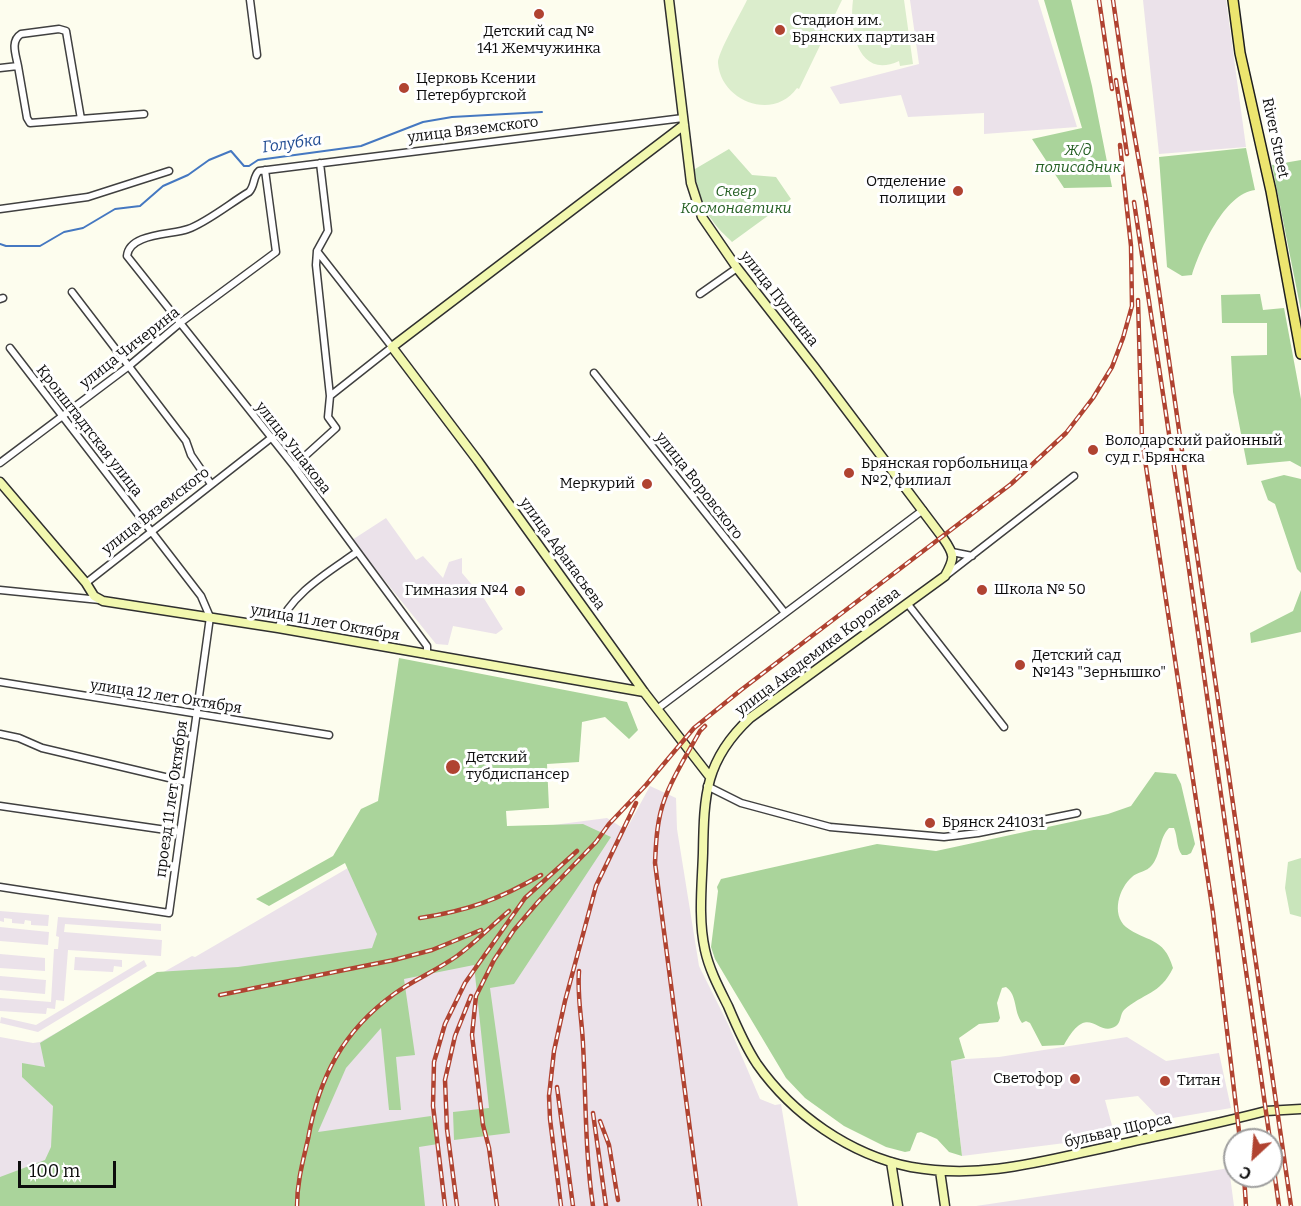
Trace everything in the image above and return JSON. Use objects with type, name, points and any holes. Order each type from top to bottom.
[{"type":"main road","name":"улица Пушкина","points":[[669,0],[691,183],[702,217],[737,268],[923,510],[952,552]]},
{"type":"main road","name":"River Street","points":[[1233,0],[1240,53],[1271,191],[1301,354]]},
{"type":"main road","points":[[392,347],[683,121]]},
{"type":"main road","name":"улица Афанасьева","points":[[392,347],[478,461],[708,781]]},
{"type":"main road","points":[[0,482],[86,583],[94,596],[103,601]]},
{"type":"main road","points":[[945,576],[953,561],[952,552]]},
{"type":"main road","name":"улица Академика Королёва","points":[[891,1162],[879,1159],[835,1137],[793,1104],[756,1063],[712,972],[705,950],[702,931],[703,826],[708,781],[718,757],[730,739],[750,718],[945,576]]},
{"type":"main road","name":"улица 11 лет Октября","points":[[103,601],[278,628],[644,692]]},
{"type":"main road","name":"бульвар Щорса","points":[[891,1162],[940,1170],[973,1171],[1022,1167],[1266,1111],[1301,1109]]},
{"type":"main road","points":[[891,1162],[898,1206]]},
{"type":"main road","points":[[940,1170],[945,1206]]},
{"type":"street","points":[[250,0],[257,55]]},
{"type":"street","points":[[81,119],[66,31],[59,29],[21,34],[14,42],[27,118],[30,123],[81,119],[144,114]]},
{"type":"street","points":[[0,68],[18,66]]},
{"type":"street","name":"улица Вяземского","points":[[266,170],[683,121]]},
{"type":"street","points":[[294,466],[336,428],[328,417],[330,396],[316,265],[317,251],[328,231],[320,163]]},
{"type":"street","name":"улица Чичерина","points":[[0,463],[129,366],[180,323],[276,252],[266,170]]},
{"type":"street","name":"улица Ушакова","points":[[266,170],[256,173],[253,188],[249,192],[187,230],[170,231],[142,239],[133,244],[127,252],[128,256],[294,466],[427,646],[427,655]]},
{"type":"street","points":[[0,209],[88,197],[169,171]]},
{"type":"street","points":[[317,251],[392,347],[330,396]]},
{"type":"street","points":[[700,294],[737,268]]},
{"type":"street","points":[[72,292],[186,441],[191,455],[211,484]]},
{"type":"street","name":"Кронштадтская улица","points":[[10,348],[201,596],[210,617]]},
{"type":"street","name":"улица Воровского","points":[[594,373],[785,613]]},
{"type":"street","name":"улица Вяземского","points":[[86,583],[271,438]]},
{"type":"street","name":"улица Академика Королёва","points":[[945,576],[1074,476]]},
{"type":"street","points":[[657,709],[923,510]]},
{"type":"street","points":[[278,628],[290,607],[317,580],[357,552]]},
{"type":"street","points":[[952,552],[972,556]]},
{"type":"street","name":"улица 11 лет Октября","points":[[0,590],[103,601]]},
{"type":"street","points":[[908,603],[1004,727]]},
{"type":"street","name":"проезд 11 лет Октября","points":[[0,887],[169,913],[210,617]]},
{"type":"street","name":"улица 12 лет Октября","points":[[0,682],[328,735]]},
{"type":"street","points":[[0,734],[19,738],[42,748],[186,782]]},
{"type":"street","points":[[708,781],[741,803],[830,827],[944,837],[978,833],[1077,813]]},
{"type":"street","points":[[0,806],[180,831]]},
{"type":"shaded area","points":[[910,0],[1038,0],[1077,127],[984,134],[984,113],[908,117],[901,95],[840,104],[830,87],[919,64]]},
{"type":"shaded area","points":[[1143,0],[1226,0],[1246,147],[1159,154]]},
{"type":"shaded area","points":[[386,518],[416,560],[423,556],[443,578],[449,562],[462,558],[462,573],[485,600],[503,629],[496,634],[453,626],[448,645],[436,644],[352,540]]},
{"type":"shaded area","points":[[650,786],[676,798],[677,829],[699,966],[728,1024],[760,1099],[775,1105],[781,1104],[798,1206],[0,1206],[0,1037],[33,1043],[40,1042],[192,956],[195,957],[384,847],[607,818],[626,830]]},
{"type":"shaded area","points":[[0,911],[49,915],[48,926],[31,925],[31,921],[25,920],[24,924],[12,923],[12,919],[4,918],[4,922],[0,921]]},
{"type":"shaded area","points":[[58,917],[161,924],[161,931],[65,924],[64,932],[162,940],[161,956],[68,950],[64,1001],[56,1000],[55,1009],[47,1008],[46,1014],[0,1011],[0,998],[51,1002],[54,949],[58,949],[59,937],[56,936]]},
{"type":"shaded area","points":[[0,927],[49,932],[48,945],[0,941]]},
{"type":"shaded area","points":[[0,954],[45,958],[45,971],[0,968]]},
{"type":"shaded area","points":[[75,957],[122,960],[122,967],[114,966],[113,972],[74,970]]},
{"type":"shaded area","points":[[144,960],[147,966],[38,1032],[0,1023],[1,1017],[36,1025]]},
{"type":"shaded area","points":[[0,976],[46,980],[45,994],[0,990]]},
{"type":"shaded area","points":[[1127,1037],[1166,1061],[1219,1053],[1231,1108],[1161,1120],[1138,1096],[1105,1100],[1113,1129],[1065,1143],[962,1156],[951,1060],[999,1057]]},
{"type":"shaded area","points":[[1223,1169],[1223,1188],[1232,1188],[1234,1206],[976,1206]]},
{"type":"green space","name":"Стадион им. Брянских партизан","points":[[747,0],[842,0],[799,89],[797,88],[787,98],[775,104],[750,103],[738,97],[721,77],[719,58]]},
{"type":"green space","points":[[853,0],[904,0],[913,64],[900,66],[899,61],[885,65],[874,64],[865,58],[855,37]]},
{"type":"green space","name":"Ж/д полисадник","points":[[1044,0],[1071,0],[1092,86],[1112,187],[1064,188],[1032,139],[1082,128]]},
{"type":"green space","points":[[1246,148],[1255,190],[1244,193],[1224,211],[1201,251],[1192,275],[1182,276],[1167,267],[1159,157]]},
{"type":"green space","name":"Сквер Космонавтики","points":[[729,149],[752,175],[776,177],[791,199],[732,242],[708,215],[702,203],[695,175],[695,169]]},
{"type":"green space","points":[[1301,160],[1301,311],[1272,165]]},
{"type":"green space","points":[[1260,294],[1263,310],[1284,308],[1301,399],[1301,467],[1290,461],[1247,465],[1233,392],[1231,356],[1267,355],[1267,323],[1222,323],[1221,295]]},
{"type":"green space","points":[[1284,475],[1301,479],[1301,573],[1297,569],[1275,504],[1268,500],[1261,481]]},
{"type":"green space","points":[[1301,590],[1301,632],[1251,643],[1250,633],[1293,611]]},
{"type":"green space","points":[[399,658],[627,702],[638,730],[629,739],[605,717],[582,722],[579,762],[547,764],[549,808],[506,811],[507,826],[583,824],[611,837],[514,984],[490,988],[510,1133],[454,1140],[453,1112],[489,1108],[474,965],[404,979],[415,1055],[396,1057],[401,1110],[389,1110],[381,1028],[346,1068],[318,1132],[431,1116],[438,1144],[419,1147],[425,1206],[0,1206],[0,1177],[45,1160],[51,1147],[53,1106],[22,1077],[22,1063],[45,1067],[40,1043],[157,972],[238,967],[372,948],[377,934],[345,863],[269,906],[256,899],[333,856],[361,809],[378,801]]},
{"type":"green space","points":[[1155,772],[1176,774],[1181,784],[1195,844],[1191,853],[1182,855],[1174,828],[1169,828],[1163,836],[1152,865],[1134,875],[1123,888],[1118,908],[1121,922],[1133,932],[1153,941],[1165,950],[1173,968],[1163,984],[1124,1010],[1116,1026],[1109,1029],[1092,1023],[1080,1024],[1064,1045],[1042,1046],[1030,1023],[1026,1021],[1022,1023],[1010,991],[1006,987],[1002,988],[997,1003],[1000,1018],[998,1022],[979,1024],[959,1038],[965,1058],[951,1061],[962,1156],[949,1152],[937,1139],[921,1132],[917,1133],[910,1151],[905,1152],[886,1147],[844,1126],[805,1098],[786,1078],[715,959],[711,947],[717,887],[721,879],[877,844],[936,851],[1108,814],[1131,806]]},
{"type":"green space","points":[[1301,858],[1301,917],[1290,914],[1285,888],[1288,862]]},
{"type":"waterway","name":"Голубка","points":[[0,244],[40,246],[64,232],[83,228],[115,209],[140,206],[163,186],[188,175],[209,160],[231,151],[244,166],[249,166],[258,160],[361,146],[423,122],[452,117],[542,112]]},
{"type":"railway","points":[[1099,0],[1112,89]]},
{"type":"railway","points":[[1113,0],[1146,201],[1291,1206]]},
{"type":"railway","points":[[1116,80],[1127,154]]},
{"type":"railway","points":[[497,1206],[489,1148],[483,1125],[472,1035],[476,996],[494,960],[514,930],[538,902],[596,842],[609,824],[646,785],[694,728],[1011,484],[1066,433],[1093,398],[1112,367],[1132,306],[1131,246],[1120,145]]},
{"type":"railway","points":[[1134,202],[1182,520],[1268,1128]]},
{"type":"railway","points":[[1138,300],[1142,440],[1213,913],[1239,1128]]},
{"type":"railway","points":[[700,1206],[655,863],[656,838],[662,806],[681,764],[705,726]]},
{"type":"railway","points":[[561,1206],[550,1119],[549,1096],[554,1051],[596,886],[636,803]]},
{"type":"railway","points":[[445,1206],[433,1106],[434,1062],[445,1024],[465,983],[525,898],[577,851]]},
{"type":"railway","points":[[420,918],[453,912],[483,903],[541,875]]},
{"type":"railway","points":[[297,1206],[301,1172],[319,1095],[336,1057],[347,1040],[376,1008],[409,984],[457,956],[509,911]]},
{"type":"railway","points":[[220,995],[394,960],[432,950],[481,930]]},
{"type":"railway","points":[[579,971],[587,1146],[593,1206]]},
{"type":"railway","points":[[457,1206],[447,1129],[445,1080],[455,1036],[471,996]]},
{"type":"railway","points":[[557,1087],[573,1206]]},
{"type":"railway","points":[[593,1113],[606,1206]]},
{"type":"railway","points":[[600,1121],[609,1145],[618,1200]]},
{"type":"railway","points":[[1245,1188],[1246,1206]]},
{"type":"railway","points":[[1276,1188],[1279,1206]]},
{"type":"place","name":"Детский сад № 141 Жемчужинка","points":[[539,14]]},
{"type":"place","name":"Стадион им. Брянских партизан","points":[[780,30]]},
{"type":"place","name":"Церковь Ксении Петербургской","points":[[404,88]]},
{"type":"place","name":"Отделение полиции","points":[[958,191]]},
{"type":"place","name":"Володарский районный суд г. Брянска","points":[[1093,450]]},
{"type":"place","name":"Брянская горбольница №2, филиал","points":[[849,473]]},
{"type":"place","name":"Меркурий","points":[[647,484]]},
{"type":"place","name":"Школа № 50","points":[[982,590]]},
{"type":"place","name":"Гимназия №4","points":[[520,591]]},
{"type":"place","name":"Детский сад №143 \"Зернышко\"","points":[[1020,665]]},
{"type":"place","name":"Детский тубдиспансер","points":[[453,767]]},
{"type":"place","name":"Брянск 241031","points":[[930,823]]},
{"type":"place","name":"Светофор","points":[[1075,1079]]},
{"type":"place","name":"Титан","points":[[1165,1081]]}]
